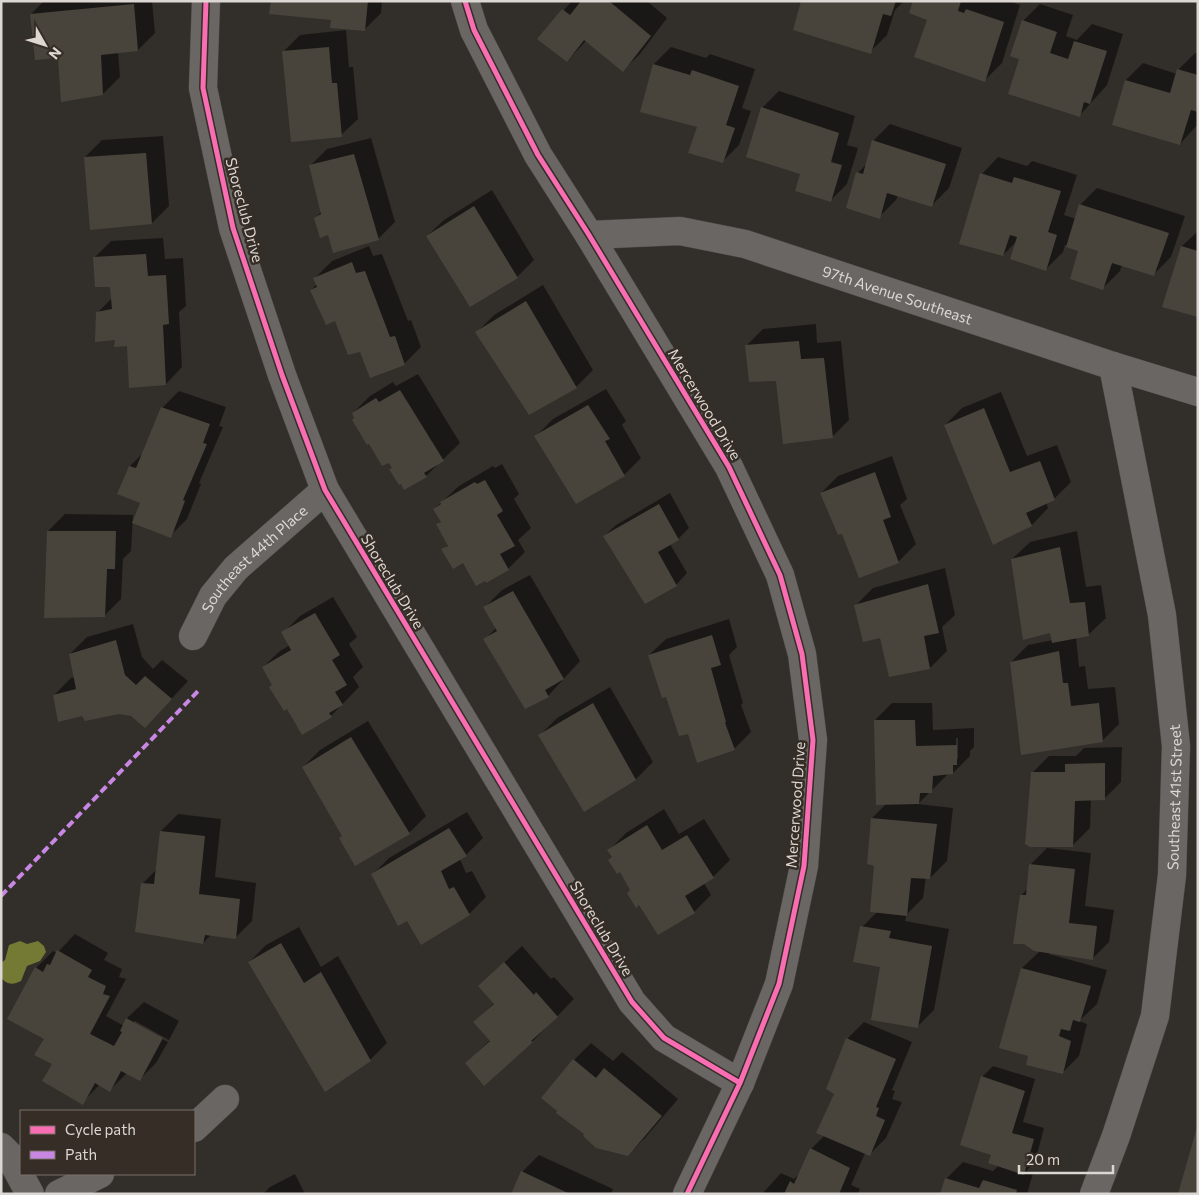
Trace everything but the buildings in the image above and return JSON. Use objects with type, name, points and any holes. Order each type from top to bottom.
[{"type":"street","name":"Shoreclub Drive","points":[[206,1],[203,88],[233,228],[282,375],[325,490],[632,1002],[664,1038],[740,1083]]},
{"type":"street","name":"Mercerwood Drive","points":[[465,1],[474,30],[538,155],[589,235],[728,467],[780,575],[802,654],[813,740],[804,866],[779,984],[740,1083],[688,1194]]},
{"type":"street","name":"97th Avenue Southeast","points":[[589,235],[680,231],[745,244],[1113,366],[1198,392]]},
{"type":"street","name":"Southeast 41st Street","points":[[1094,1194],[1116,1136],[1155,1016],[1172,875],[1176,746],[1162,615],[1113,366]]},
{"type":"street","name":"Southeast 44th Place","points":[[193,636],[213,596],[236,568],[325,490]]},
{"type":"street","points":[[195,1127],[224,1099]]},
{"type":"street","points":[[1,1147],[9,1155],[30,1194]]},
{"type":"street","points":[[59,1194],[98,1175]]},
{"type":"shaded area","points":[[20,941],[27,944],[38,941],[44,946],[46,952],[40,961],[27,966],[21,981],[10,984],[1,977],[1,963],[5,960],[9,945]]},
{"type":"marked path","points":[[1,896],[199,690]]},
{"type":"cycle path","points":[[206,1],[203,88],[233,228],[282,375],[325,490],[632,1002],[664,1038],[740,1083]]},
{"type":"cycle path","points":[[465,1],[474,30],[538,155],[589,235],[729,467],[780,575],[802,654],[813,740],[804,866],[779,984],[740,1083],[687,1194]]}]
